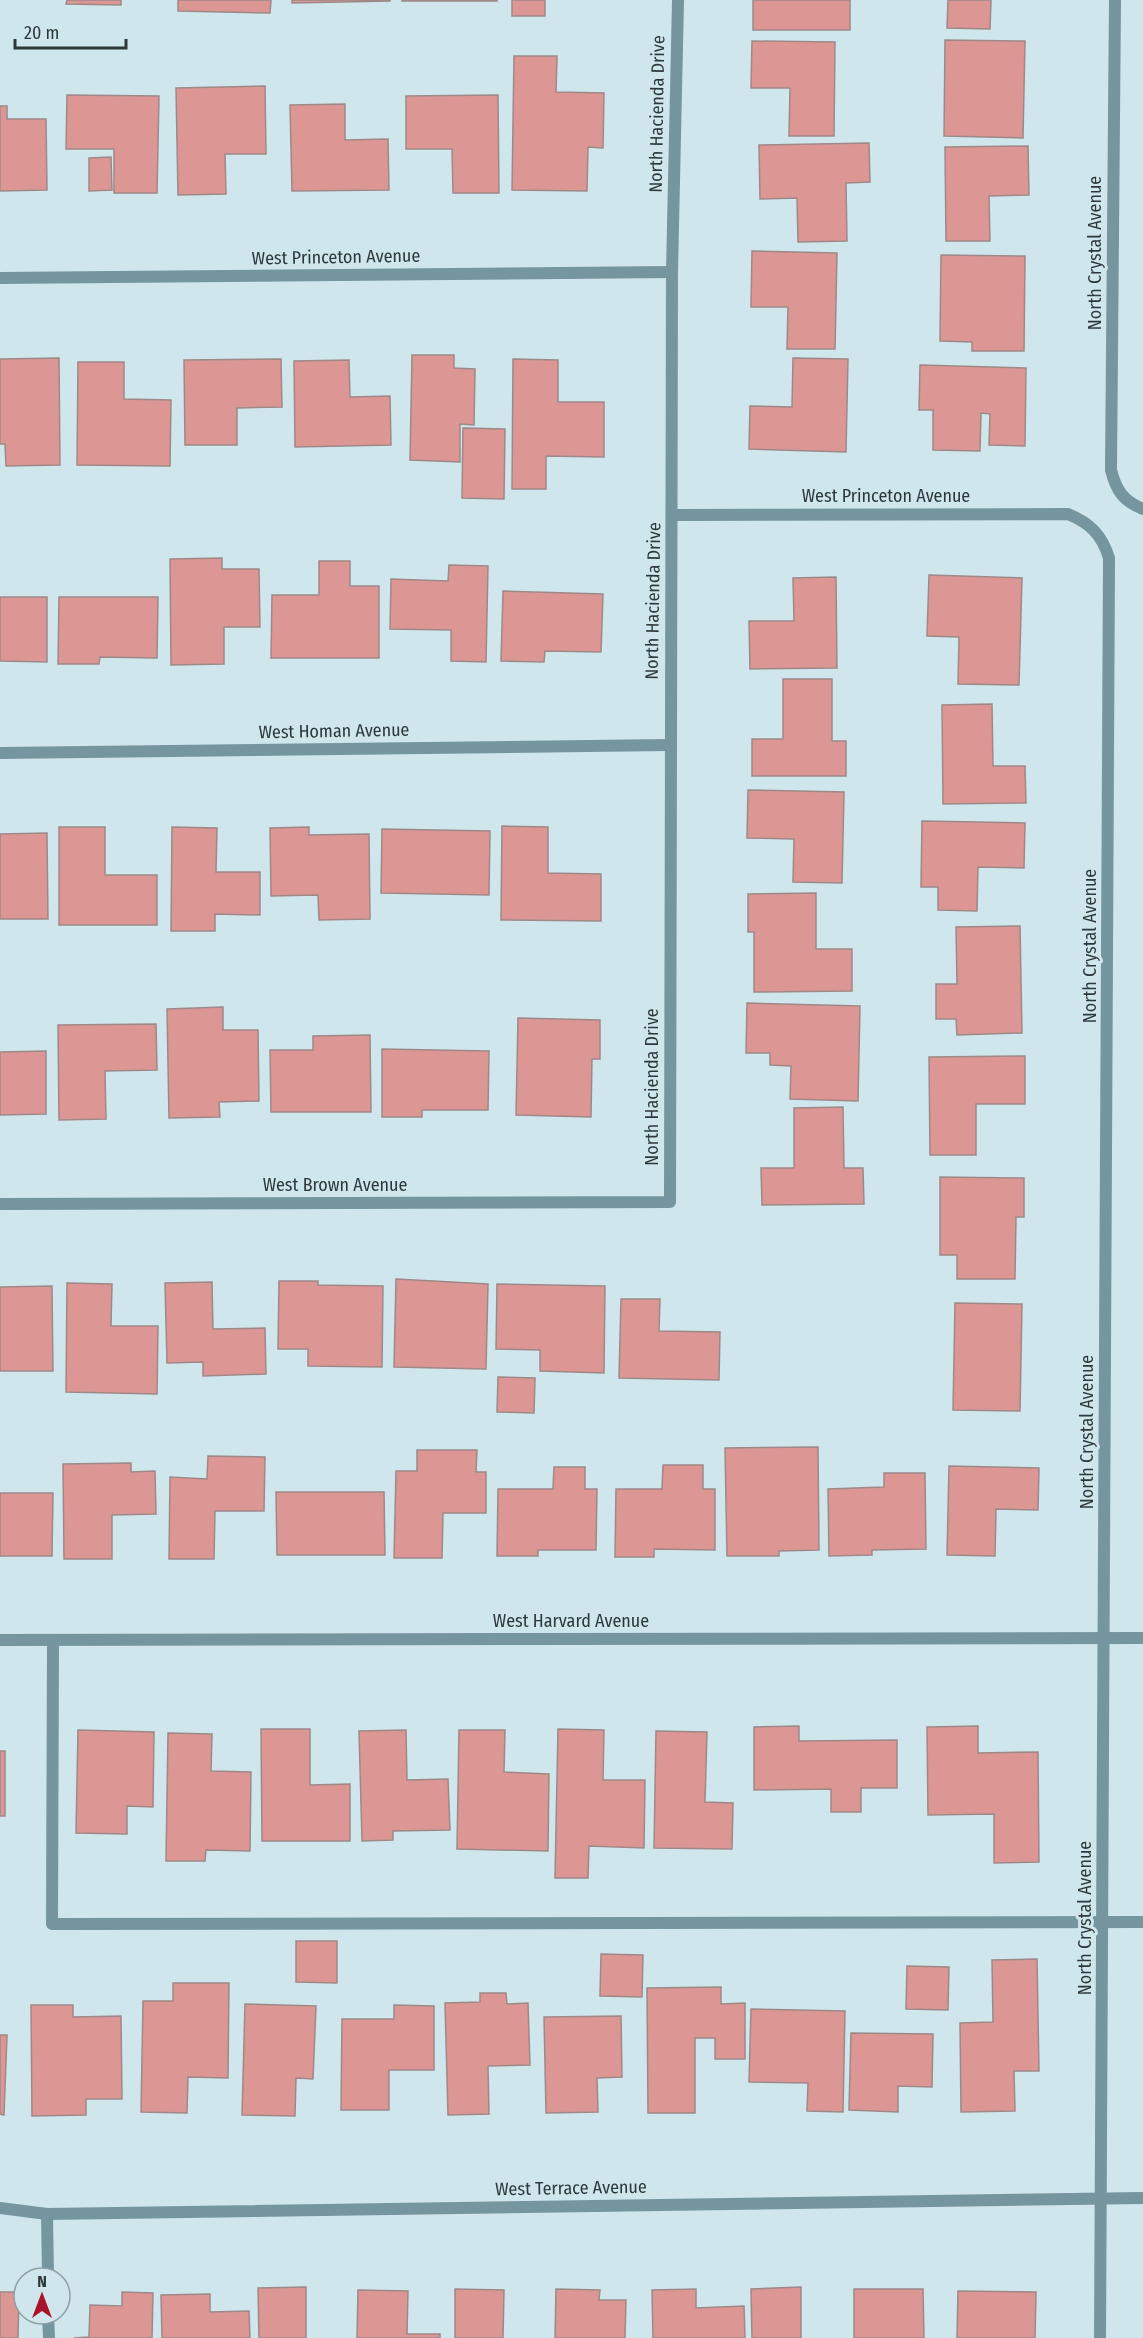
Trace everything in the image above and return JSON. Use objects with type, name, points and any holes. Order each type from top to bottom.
[{"type":"street","name":"North Hacienda Drive","points":[[670,1202],[669,745],[672,272],[678,0]]},
{"type":"street","name":"North Crystal Avenue","points":[[1115,0],[1112,470],[1116,489],[1128,502],[1143,509]]},
{"type":"street","name":"West Princeton Avenue","points":[[0,278],[672,272]]},
{"type":"street","name":"West Princeton Avenue","points":[[672,515],[1068,514],[1084,520],[1095,530]]},
{"type":"street","name":"North Crystal Avenue","points":[[1095,530],[1104,540],[1110,558],[1100,2338]]},
{"type":"street","name":"West Homan Avenue","points":[[0,753],[669,745]]},
{"type":"street","name":"West Brown Avenue","points":[[0,1204],[670,1202]]},
{"type":"street","name":"West Harvard Avenue","points":[[0,1640],[1143,1638]]},
{"type":"street","points":[[53,1640],[52,1924],[1143,1923]]},
{"type":"street","name":"West Terrace Avenue","points":[[0,2208],[47,2214],[1143,2198]]},
{"type":"street","points":[[47,2214],[48,2266]]},
{"type":"building","points":[[67,0],[121,0],[121,5],[66,4]]},
{"type":"building","points":[[178,0],[271,0],[270,13],[178,11]]},
{"type":"building","points":[[292,0],[390,0],[390,1],[292,3]]},
{"type":"building","points":[[497,0],[497,1],[402,1]]},
{"type":"building","points":[[512,0],[545,0],[545,16],[512,16]]},
{"type":"building","points":[[753,0],[850,0],[850,30],[753,30]]},
{"type":"building","points":[[948,0],[991,0],[990,29],[947,28]]},
{"type":"building","points":[[945,40],[1025,41],[1023,138],[944,136]]},
{"type":"building","points":[[752,41],[835,42],[834,136],[789,136],[790,88],[751,88]]},
{"type":"building","points":[[514,56],[557,56],[556,92],[604,93],[603,148],[588,147],[587,191],[512,190]]},
{"type":"building","points":[[265,86],[266,154],[225,154],[226,194],[178,195],[176,88]]},
{"type":"building","points":[[67,95],[159,96],[157,193],[114,193],[114,149],[66,149]]},
{"type":"building","points":[[498,95],[499,193],[453,193],[452,149],[406,149],[406,96]]},
{"type":"building","points":[[345,104],[345,140],[388,139],[389,190],[292,191],[290,105]]},
{"type":"building","points":[[0,106],[7,106],[7,119],[46,119],[47,190],[0,191]]},
{"type":"building","points":[[869,143],[870,182],[846,183],[847,241],[798,242],[797,198],[760,199],[759,145]]},
{"type":"building","points":[[1028,146],[1029,195],[989,196],[990,241],[946,241],[945,147]]},
{"type":"building","points":[[111,157],[112,190],[89,191],[89,158]]},
{"type":"building","points":[[752,251],[837,253],[835,349],[787,349],[788,307],[751,307]]},
{"type":"building","points":[[941,255],[1025,256],[1024,351],[972,351],[972,342],[940,341]]},
{"type":"building","points":[[412,355],[454,355],[454,368],[475,369],[474,425],[460,424],[460,462],[410,460]]},
{"type":"building","points":[[59,358],[60,465],[6,466],[5,444],[0,444],[0,359]]},
{"type":"building","points":[[793,358],[848,359],[846,452],[749,449],[750,406],[792,407]]},
{"type":"building","points":[[281,359],[282,407],[237,408],[237,445],[185,445],[184,360]]},
{"type":"building","points":[[513,359],[558,360],[558,402],[604,402],[604,457],[546,456],[546,489],[512,489]]},
{"type":"building","points":[[349,360],[350,397],[390,396],[391,445],[295,447],[294,361]]},
{"type":"building","points":[[78,362],[124,362],[124,399],[171,400],[170,466],[77,465]]},
{"type":"building","points":[[920,365],[1026,368],[1025,446],[989,445],[990,414],[981,413],[980,451],[933,450],[933,410],[919,410]]},
{"type":"building","points":[[463,428],[505,429],[504,499],[462,498]]},
{"type":"building","points":[[222,558],[222,569],[259,569],[260,627],[224,627],[224,664],[171,665],[170,559]]},
{"type":"building","points":[[319,561],[350,561],[350,586],[379,586],[379,658],[271,658],[272,595],[319,595]]},
{"type":"building","points":[[449,565],[488,566],[486,662],[451,661],[451,630],[390,629],[391,579],[448,581]]},
{"type":"building","points":[[929,575],[1022,578],[1019,685],[958,684],[959,637],[927,636]]},
{"type":"building","points":[[836,577],[837,668],[750,669],[749,621],[794,621],[793,578]]},
{"type":"building","points":[[503,591],[603,594],[601,652],[545,651],[544,662],[501,661]]},
{"type":"building","points":[[0,597],[47,597],[47,662],[0,661]]},
{"type":"building","points":[[59,597],[158,597],[157,658],[100,657],[99,664],[58,664]]},
{"type":"building","points":[[783,679],[832,679],[832,741],[846,741],[846,776],[752,776],[752,739],[783,739]]},
{"type":"building","points":[[992,704],[993,766],[1025,766],[1026,803],[943,804],[942,705]]},
{"type":"building","points":[[748,790],[844,792],[842,883],[793,882],[794,839],[747,838]]},
{"type":"building","points":[[922,821],[1025,823],[1024,868],[978,867],[977,911],[938,910],[938,887],[921,887]]},
{"type":"building","points":[[502,826],[548,827],[548,873],[601,874],[601,921],[501,920]]},
{"type":"building","points":[[59,827],[105,827],[105,875],[157,875],[157,925],[59,925]]},
{"type":"building","points":[[172,827],[217,828],[216,872],[260,872],[260,915],[215,914],[215,931],[171,931]]},
{"type":"building","points":[[309,827],[309,835],[369,834],[370,919],[319,920],[318,895],[271,896],[270,828]]},
{"type":"building","points":[[382,829],[490,831],[489,895],[381,893]]},
{"type":"building","points":[[47,833],[48,919],[0,919],[0,834]]},
{"type":"building","points":[[816,893],[816,949],[852,949],[852,991],[754,992],[754,932],[748,932],[748,894]]},
{"type":"building","points":[[1020,926],[1022,1033],[957,1035],[956,1019],[936,1019],[936,984],[957,984],[956,927]]},
{"type":"building","points":[[747,1003],[860,1006],[858,1101],[790,1099],[791,1066],[770,1065],[770,1053],[746,1053]]},
{"type":"building","points":[[223,1007],[223,1030],[258,1030],[259,1101],[219,1102],[220,1117],[169,1118],[167,1009]]},
{"type":"building","points":[[518,1018],[600,1020],[600,1059],[592,1059],[591,1117],[516,1115]]},
{"type":"building","points":[[156,1024],[157,1070],[105,1071],[106,1119],[59,1120],[58,1025]]},
{"type":"building","points":[[370,1035],[371,1112],[271,1112],[270,1050],[313,1050],[313,1036]]},
{"type":"building","points":[[382,1049],[489,1051],[488,1110],[422,1110],[422,1117],[382,1117]]},
{"type":"building","points":[[46,1051],[46,1114],[0,1115],[0,1052]]},
{"type":"building","points":[[1025,1056],[1025,1104],[976,1104],[976,1155],[930,1155],[929,1057]]},
{"type":"building","points":[[843,1107],[844,1168],[863,1168],[864,1204],[762,1205],[761,1168],[794,1168],[794,1108]]},
{"type":"building","points":[[940,1177],[1024,1178],[1024,1217],[1016,1217],[1015,1279],[957,1279],[957,1255],[940,1255]]},
{"type":"building","points":[[396,1279],[488,1284],[486,1369],[394,1367]]},
{"type":"building","points":[[279,1281],[318,1281],[318,1285],[383,1286],[382,1367],[308,1366],[308,1349],[278,1349]]},
{"type":"building","points":[[212,1282],[213,1329],[265,1328],[266,1374],[203,1376],[203,1362],[167,1363],[165,1283]]},
{"type":"building","points":[[67,1283],[112,1284],[111,1326],[158,1326],[157,1394],[66,1392]]},
{"type":"building","points":[[497,1284],[605,1286],[604,1373],[540,1371],[540,1350],[496,1349]]},
{"type":"building","points":[[52,1286],[53,1371],[0,1371],[0,1287]]},
{"type":"building","points":[[621,1299],[660,1299],[659,1331],[720,1332],[719,1380],[619,1378]]},
{"type":"building","points":[[955,1303],[1022,1304],[1020,1411],[953,1410]]},
{"type":"building","points":[[498,1377],[535,1378],[534,1413],[497,1412]]},
{"type":"building","points":[[818,1447],[819,1550],[779,1551],[779,1556],[727,1556],[725,1448]]},
{"type":"building","points":[[417,1450],[477,1450],[476,1472],[486,1472],[486,1513],[443,1513],[442,1558],[394,1558],[396,1471],[417,1471]]},
{"type":"building","points":[[208,1456],[265,1457],[264,1511],[215,1511],[214,1559],[169,1559],[170,1477],[207,1479]]},
{"type":"building","points":[[131,1463],[131,1472],[155,1471],[156,1514],[112,1515],[112,1559],[64,1559],[63,1464]]},
{"type":"building","points":[[663,1465],[703,1465],[703,1489],[715,1489],[715,1550],[654,1549],[654,1557],[615,1557],[616,1489],[662,1489]]},
{"type":"building","points":[[949,1466],[1039,1468],[1038,1510],[996,1509],[995,1556],[947,1555]]},
{"type":"building","points":[[554,1467],[585,1467],[585,1489],[597,1489],[596,1550],[538,1550],[538,1556],[497,1556],[498,1489],[553,1489]]},
{"type":"building","points":[[884,1473],[925,1473],[926,1549],[872,1550],[872,1555],[829,1556],[828,1489],[884,1487]]},
{"type":"building","points":[[276,1492],[384,1492],[385,1555],[277,1555]]},
{"type":"building","points":[[0,1493],[53,1493],[52,1556],[0,1556]]},
{"type":"building","points":[[799,1726],[799,1741],[897,1740],[897,1788],[861,1788],[861,1812],[831,1812],[831,1789],[754,1790],[754,1727]]},
{"type":"building","points":[[978,1726],[978,1753],[1038,1752],[1039,1862],[994,1863],[994,1814],[928,1815],[927,1727]]},
{"type":"building","points":[[261,1729],[310,1729],[310,1785],[350,1784],[350,1841],[262,1841]]},
{"type":"building","points":[[558,1729],[604,1730],[603,1780],[645,1780],[644,1848],[589,1846],[588,1878],[555,1878]]},
{"type":"building","points":[[78,1730],[154,1732],[153,1807],[127,1806],[127,1834],[76,1833]]},
{"type":"building","points":[[406,1730],[407,1780],[448,1779],[450,1830],[393,1831],[393,1840],[362,1841],[359,1731]]},
{"type":"building","points":[[459,1730],[505,1730],[504,1772],[549,1774],[548,1851],[457,1849]]},
{"type":"building","points":[[656,1731],[707,1732],[705,1802],[733,1803],[732,1849],[654,1848]]},
{"type":"building","points":[[168,1733],[212,1734],[211,1771],[251,1772],[250,1851],[206,1850],[205,1861],[166,1861]]},
{"type":"building","points":[[0,1751],[5,1751],[5,1816],[0,1816]]},
{"type":"building","points":[[296,1941],[337,1941],[337,1983],[296,1982]]},
{"type":"building","points":[[601,1954],[643,1955],[642,1997],[600,1996]]},
{"type":"building","points":[[1037,1959],[1039,2071],[1014,2071],[1015,2111],[961,2112],[960,2023],[993,2022],[992,1960]]},
{"type":"building","points":[[907,1966],[949,1967],[948,2010],[906,2009]]},
{"type":"building","points":[[173,1983],[229,1983],[228,2078],[188,2077],[187,2113],[141,2112],[143,2001],[173,2001]]},
{"type":"building","points":[[721,1987],[721,2004],[745,2003],[745,2059],[715,2059],[715,2038],[695,2038],[695,2113],[648,2113],[647,1988]]},
{"type":"building","points":[[480,1993],[506,1993],[507,2004],[528,2003],[530,2065],[488,2066],[489,2114],[448,2115],[445,2003],[480,2002]]},
{"type":"building","points":[[245,2004],[316,2006],[313,2079],[296,2078],[295,2116],[242,2115]]},
{"type":"building","points":[[31,2005],[73,2005],[73,2017],[121,2016],[122,2099],[86,2099],[86,2115],[32,2116]]},
{"type":"building","points":[[394,2005],[434,2006],[434,2070],[389,2070],[389,2110],[341,2110],[342,2019],[394,2019]]},
{"type":"building","points":[[751,2009],[845,2011],[843,2112],[807,2111],[808,2083],[749,2082]]},
{"type":"building","points":[[621,2016],[622,2077],[597,2078],[598,2112],[546,2113],[544,2017]]},
{"type":"building","points":[[851,2033],[933,2034],[932,2087],[898,2086],[898,2112],[849,2110]]},
{"type":"building","points":[[0,2035],[7,2035],[4,2115],[0,2114]]},
{"type":"building","points":[[306,2287],[306,2338],[259,2338],[258,2288]]},
{"type":"building","points":[[801,2287],[801,2338],[752,2338],[751,2289]]},
{"type":"building","points":[[455,2289],[504,2290],[503,2338],[455,2338]]},
{"type":"building","points":[[556,2289],[600,2290],[599,2300],[626,2300],[625,2338],[555,2338]]},
{"type":"building","points":[[696,2289],[696,2308],[744,2306],[745,2338],[653,2338],[652,2290]]},
{"type":"building","points":[[854,2289],[923,2289],[924,2338],[854,2338]]},
{"type":"building","points":[[358,2290],[408,2291],[407,2334],[440,2334],[440,2338],[357,2338]]},
{"type":"building","points":[[958,2291],[1036,2292],[1035,2338],[957,2338]]},
{"type":"building","points":[[0,2292],[12,2292],[12,2326],[18,2326],[18,2338],[0,2338]]},
{"type":"building","points":[[122,2292],[153,2293],[152,2338],[74,2338],[89,2337],[90,2305],[122,2306]]},
{"type":"building","points":[[210,2294],[210,2312],[249,2311],[250,2338],[162,2338],[161,2295]]}]
